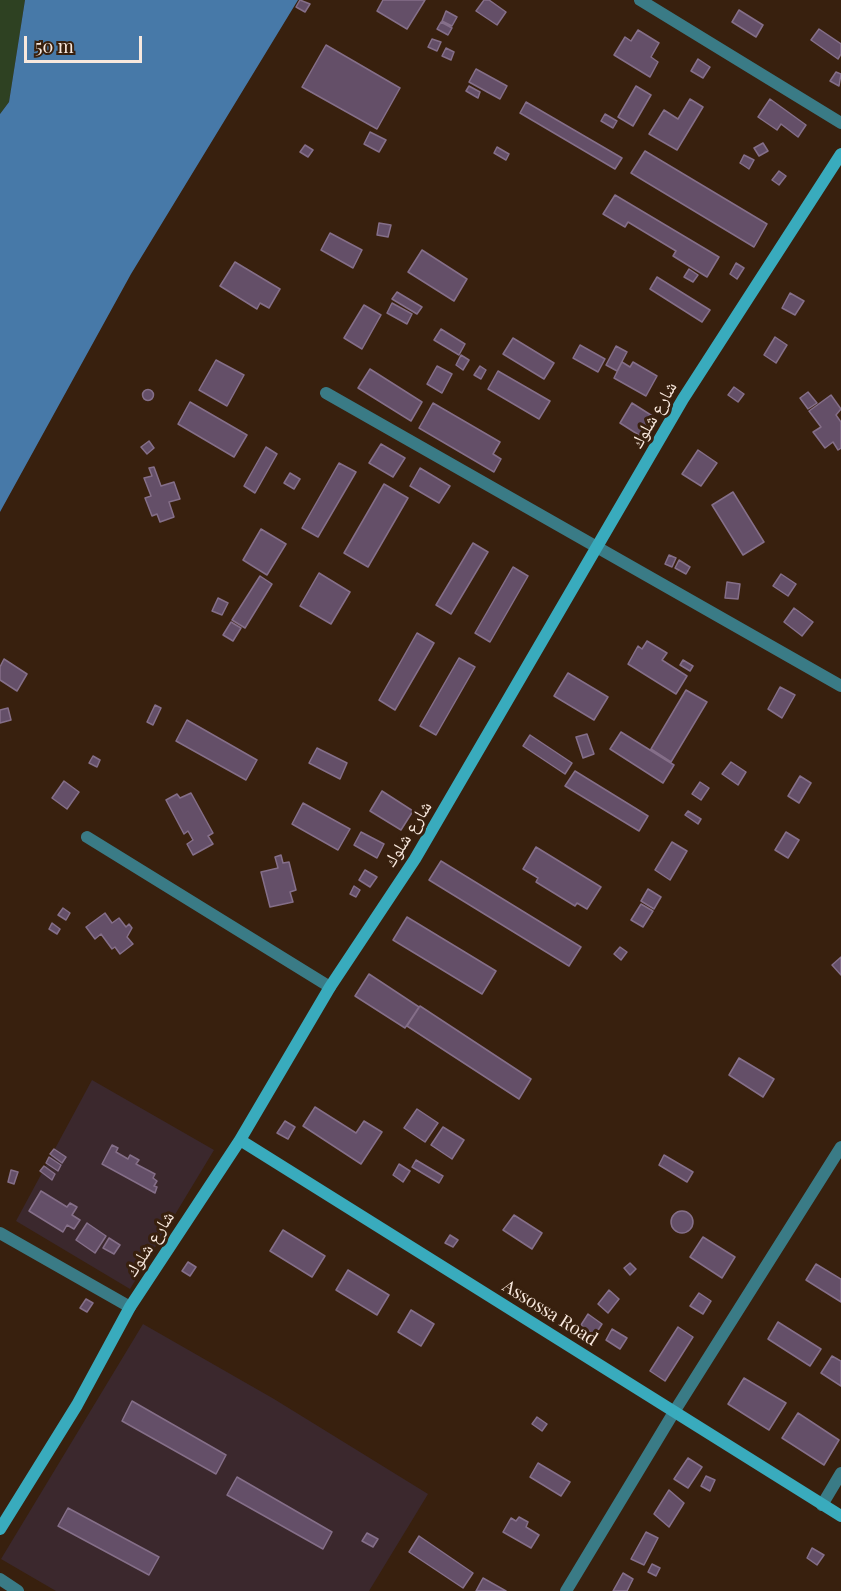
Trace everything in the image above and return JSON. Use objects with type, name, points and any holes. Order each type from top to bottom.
[{"type":"street","points":[[640,0],[841,123]]},
{"type":"street","name":"شارع شلوك","points":[[0,1528],[78,1406],[130,1307],[240,1140],[330,987],[415,859],[599,547],[683,399],[841,154]]},
{"type":"street","points":[[326,393],[841,686]]},
{"type":"street","points":[[87,837],[330,987]]},
{"type":"street","name":"Assossa Road","points":[[240,1140],[841,1516]]},
{"type":"street","points":[[566,1591],[674,1412],[841,1147]]},
{"type":"street","points":[[0,1233],[130,1307]]},
{"type":"street","points":[[822,1505],[841,1473]]},
{"type":"street","points":[[0,1580],[18,1591]]},
{"type":"shaded area","points":[[92,1080],[214,1150],[130,1289],[16,1221]]},
{"type":"shaded area","points":[[143,1324],[274,1399],[428,1494],[369,1591],[56,1591],[1,1559]]},
{"type":"green space","points":[[0,0],[25,0],[9,102],[0,114]]},
{"type":"water","points":[[25,0],[298,0],[131,274],[0,512],[0,114],[9,102]]},
{"type":"building","points":[[300,0],[310,4],[305,12],[296,7]]},
{"type":"building","points":[[383,0],[425,0],[407,29],[377,11]]},
{"type":"building","points":[[484,0],[489,0],[506,12],[497,25],[476,11]]},
{"type":"building","points":[[739,10],[763,25],[756,37],[732,22]]},
{"type":"building","points":[[446,11],[457,17],[452,26],[442,21]]},
{"type":"building","points":[[441,22],[452,28],[448,35],[437,29]]},
{"type":"building","points":[[819,29],[841,44],[841,54],[838,59],[811,40]]},
{"type":"building","points":[[638,30],[659,43],[651,57],[658,62],[650,77],[614,55],[625,37],[631,41]]},
{"type":"building","points":[[432,39],[441,42],[437,51],[428,47]]},
{"type":"building","points":[[326,45],[400,88],[377,129],[302,87]]},
{"type":"building","points":[[446,48],[454,52],[451,60],[442,56]]},
{"type":"building","points":[[698,59],[710,67],[703,78],[691,71]]},
{"type":"building","points":[[476,69],[507,86],[500,99],[469,82]]},
{"type":"building","points":[[836,72],[841,74],[839,86],[830,81]]},
{"type":"building","points":[[469,86],[480,92],[478,98],[466,91]]},
{"type":"building","points":[[636,86],[651,95],[633,126],[618,117]]},
{"type":"building","points":[[690,99],[703,107],[677,150],[649,134],[664,110],[678,119]]},
{"type":"building","points":[[770,99],[806,125],[798,137],[781,124],[777,130],[758,117]]},
{"type":"building","points":[[526,102],[622,158],[615,169],[520,113]]},
{"type":"building","points":[[605,114],[617,121],[613,128],[601,121]]},
{"type":"building","points":[[370,132],[386,140],[379,152],[364,144]]},
{"type":"building","points":[[763,143],[768,151],[759,156],[754,148]]},
{"type":"building","points":[[305,145],[313,150],[308,157],[300,152]]},
{"type":"building","points":[[497,147],[509,154],[506,160],[494,153]]},
{"type":"building","points":[[645,151],[767,224],[754,247],[631,173]]},
{"type":"building","points":[[744,155],[754,160],[749,169],[740,163]]},
{"type":"building","points":[[779,171],[786,176],[779,185],[772,180]]},
{"type":"building","points":[[615,195],[719,257],[707,277],[673,256],[676,251],[628,222],[625,227],[603,214]]},
{"type":"building","points":[[379,223],[391,225],[388,237],[377,235]]},
{"type":"building","points":[[330,233],[362,250],[353,268],[321,250]]},
{"type":"building","points":[[422,250],[467,279],[454,301],[408,272]]},
{"type":"building","points":[[235,262],[280,289],[269,308],[260,303],[257,309],[220,286]]},
{"type":"building","points":[[736,263],[744,268],[737,279],[730,274]]},
{"type":"building","points":[[689,269],[698,275],[693,282],[684,277]]},
{"type":"building","points":[[657,277],[710,310],[702,322],[650,289]]},
{"type":"building","points":[[397,292],[422,307],[417,314],[392,299]]},
{"type":"building","points":[[790,293],[804,301],[795,315],[782,308]]},
{"type":"building","points":[[392,303],[412,314],[407,324],[387,313]]},
{"type":"building","points":[[364,305],[381,315],[362,349],[344,338]]},
{"type":"building","points":[[441,329],[465,344],[459,355],[434,340]]},
{"type":"building","points":[[775,337],[787,345],[776,363],[764,355]]},
{"type":"building","points":[[513,338],[554,363],[544,379],[503,354]]},
{"type":"building","points":[[580,345],[605,359],[598,372],[573,358]]},
{"type":"building","points":[[616,346],[627,352],[617,371],[606,365]]},
{"type":"building","points":[[461,355],[469,360],[463,370],[456,365]]},
{"type":"building","points":[[216,360],[244,375],[227,406],[199,390]]},
{"type":"building","points":[[622,362],[630,367],[633,362],[657,376],[646,396],[614,378]]},
{"type":"building","points":[[437,366],[452,374],[442,393],[427,384]]},
{"type":"building","points":[[480,366],[486,370],[481,379],[474,375]]},
{"type":"building","points":[[370,369],[422,402],[411,421],[358,388]]},
{"type":"building","points":[[498,371],[550,401],[539,419],[488,389]]},
{"type":"building","points":[[734,387],[744,394],[738,402],[728,395]]},
{"type":"building","points":[[148,389],[154,395],[148,401],[142,395]]},
{"type":"building","points":[[808,392],[817,403],[808,409],[800,398]]},
{"type":"building","points":[[831,395],[841,409],[836,415],[841,422],[841,448],[838,450],[833,442],[825,448],[813,432],[821,427],[809,411]]},
{"type":"building","points":[[190,402],[247,435],[234,457],[178,424]]},
{"type":"building","points":[[433,403],[500,442],[493,454],[501,459],[494,472],[419,428]]},
{"type":"building","points":[[632,403],[654,417],[642,437],[620,423]]},
{"type":"building","points":[[149,441],[154,448],[147,454],[141,447]]},
{"type":"building","points":[[381,444],[405,458],[393,477],[369,463]]},
{"type":"building","points":[[266,447],[277,454],[255,493],[244,486]]},
{"type":"building","points":[[698,450],[717,463],[701,486],[682,474]]},
{"type":"building","points":[[339,463],[356,472],[318,537],[302,528]]},
{"type":"building","points":[[154,467],[161,486],[174,482],[180,499],[169,502],[174,517],[160,522],[157,514],[152,516],[145,498],[151,496],[144,478],[152,476],[149,468]]},
{"type":"building","points":[[420,468],[450,486],[439,503],[410,486]]},
{"type":"building","points":[[290,473],[300,479],[294,489],[284,483]]},
{"type":"building","points":[[384,484],[408,498],[368,567],[344,553]]},
{"type":"building","points":[[733,492],[764,542],[743,555],[712,505]]},
{"type":"building","points":[[261,529],[286,544],[267,575],[243,560]]},
{"type":"building","points":[[473,543],[488,552],[451,614],[436,605]]},
{"type":"building","points":[[669,555],[676,558],[672,567],[665,564]]},
{"type":"building","points":[[679,560],[690,567],[686,574],[675,568]]},
{"type":"building","points":[[513,567],[528,576],[490,642],[475,633]]},
{"type":"building","points":[[319,573],[350,592],[331,624],[300,606]]},
{"type":"building","points":[[781,574],[796,584],[788,596],[773,586]]},
{"type":"building","points":[[260,576],[272,584],[245,628],[232,620]]},
{"type":"building","points":[[727,582],[740,584],[738,599],[725,598]]},
{"type":"building","points":[[218,598],[228,603],[222,615],[212,611]]},
{"type":"building","points":[[794,608],[813,622],[802,636],[784,622]]},
{"type":"building","points":[[231,622],[241,628],[233,641],[223,635]]},
{"type":"building","points":[[417,633],[434,643],[395,710],[379,700]]},
{"type":"building","points":[[647,641],[667,653],[662,660],[687,676],[676,694],[628,664],[638,646],[642,649]]},
{"type":"building","points":[[459,658],[475,667],[436,735],[420,726]]},
{"type":"building","points":[[4,659],[27,674],[17,691],[0,680],[0,667]]},
{"type":"building","points":[[683,660],[693,666],[690,671],[680,665]]},
{"type":"building","points":[[568,673],[608,697],[594,720],[554,696]]},
{"type":"building","points":[[780,687],[795,695],[782,718],[768,709]]},
{"type":"building","points":[[686,690],[707,702],[671,762],[651,749]]},
{"type":"building","points":[[155,705],[161,708],[153,725],[147,722]]},
{"type":"building","points":[[8,708],[11,720],[0,723],[0,710]]},
{"type":"building","points":[[187,720],[257,760],[246,780],[176,741]]},
{"type":"building","points":[[621,732],[674,765],[663,783],[610,749]]},
{"type":"building","points":[[587,734],[594,754],[583,758],[576,737]]},
{"type":"building","points":[[530,735],[572,763],[565,774],[523,746]]},
{"type":"building","points":[[317,748],[347,763],[340,779],[309,763]]},
{"type":"building","points":[[93,756],[100,760],[97,767],[89,763]]},
{"type":"building","points":[[731,762],[746,772],[738,785],[722,774]]},
{"type":"building","points":[[575,771],[648,816],[639,831],[565,786]]},
{"type":"building","points":[[800,776],[811,783],[799,803],[788,796]]},
{"type":"building","points":[[64,781],[79,792],[67,809],[52,798]]},
{"type":"building","points":[[700,782],[709,788],[701,800],[692,794]]},
{"type":"building","points":[[382,791],[413,811],[401,830],[370,811]]},
{"type":"building","points":[[191,793],[213,833],[208,836],[213,844],[193,855],[187,844],[193,840],[188,831],[184,834],[166,800],[177,794],[180,798]]},
{"type":"building","points":[[303,803],[350,829],[338,850],[292,824]]},
{"type":"building","points":[[688,811],[701,819],[698,824],[685,815]]},
{"type":"building","points":[[361,832],[384,844],[377,858],[354,845]]},
{"type":"building","points":[[786,832],[799,840],[788,858],[775,850]]},
{"type":"building","points":[[672,842],[687,851],[670,880],[655,870]]},
{"type":"building","points":[[536,847],[601,887],[587,909],[577,903],[575,906],[536,882],[538,878],[523,869]]},
{"type":"building","points":[[281,855],[283,863],[289,862],[296,890],[290,892],[293,902],[270,907],[261,872],[278,868],[275,857]]},
{"type":"building","points":[[441,861],[581,947],[569,966],[429,880]]},
{"type":"building","points":[[365,870],[377,877],[370,887],[359,880]]},
{"type":"building","points":[[354,886],[360,890],[356,897],[350,894]]},
{"type":"building","points":[[648,889],[661,897],[654,909],[641,901]]},
{"type":"building","points":[[641,904],[653,911],[643,927],[631,920]]},
{"type":"building","points":[[63,908],[70,913],[66,920],[58,915]]},
{"type":"building","points":[[105,913],[112,923],[119,918],[126,927],[129,924],[132,928],[127,937],[133,944],[120,954],[115,947],[112,949],[101,934],[95,939],[86,927]]},
{"type":"building","points":[[407,917],[496,971],[482,994],[393,940]]},
{"type":"building","points":[[52,923],[60,929],[57,934],[49,929]]},
{"type":"building","points":[[620,947],[627,952],[621,960],[614,954]]},
{"type":"building","points":[[841,957],[841,975],[832,965]]},
{"type":"building","points":[[369,974],[419,1007],[405,1028],[355,996]]},
{"type":"building","points":[[420,1006],[531,1079],[519,1099],[407,1026]]},
{"type":"building","points":[[739,1058],[774,1079],[763,1097],[729,1075]]},
{"type":"building","points":[[315,1107],[356,1133],[364,1121],[382,1132],[361,1164],[303,1126]]},
{"type":"building","points":[[417,1109],[438,1123],[425,1142],[404,1128]]},
{"type":"building","points":[[285,1121],[295,1127],[288,1139],[277,1133]]},
{"type":"building","points":[[443,1127],[464,1140],[452,1159],[431,1145]]},
{"type":"building","points":[[112,1145],[118,1148],[116,1152],[128,1159],[130,1155],[139,1160],[136,1164],[155,1174],[153,1178],[157,1181],[154,1186],[157,1187],[155,1193],[102,1164]]},
{"type":"building","points":[[54,1149],[66,1157],[62,1163],[50,1154]]},
{"type":"building","points":[[664,1155],[693,1172],[687,1182],[659,1165]]},
{"type":"building","points":[[49,1157],[61,1165],[58,1171],[46,1163]]},
{"type":"building","points":[[416,1160],[443,1176],[439,1183],[412,1167]]},
{"type":"building","points":[[399,1164],[410,1171],[403,1182],[393,1175]]},
{"type":"building","points":[[44,1166],[55,1174],[52,1180],[40,1171]]},
{"type":"building","points":[[11,1170],[18,1172],[14,1184],[8,1182]]},
{"type":"building","points":[[41,1191],[67,1207],[70,1203],[77,1207],[72,1215],[80,1220],[74,1229],[67,1225],[63,1232],[29,1211]]},
{"type":"building","points":[[682,1211],[690,1214],[693,1222],[690,1230],[682,1233],[674,1230],[671,1222],[674,1214]]},
{"type":"building","points":[[514,1215],[542,1233],[532,1249],[503,1230]]},
{"type":"building","points":[[87,1223],[106,1236],[95,1253],[76,1240]]},
{"type":"building","points":[[283,1230],[325,1256],[312,1277],[270,1251]]},
{"type":"building","points":[[450,1235],[458,1240],[453,1247],[445,1243]]},
{"type":"building","points":[[703,1237],[735,1257],[722,1278],[690,1257]]},
{"type":"building","points":[[109,1238],[120,1245],[114,1254],[103,1248]]},
{"type":"building","points":[[188,1262],[196,1267],[190,1276],[182,1271]]},
{"type":"building","points":[[630,1263],[636,1269],[630,1275],[624,1268]]},
{"type":"building","points":[[816,1264],[841,1279],[841,1302],[806,1280]]},
{"type":"building","points":[[348,1270],[389,1295],[377,1315],[336,1290]]},
{"type":"building","points":[[609,1290],[619,1299],[608,1313],[598,1304]]},
{"type":"building","points":[[699,1293],[711,1301],[703,1314],[690,1306]]},
{"type":"building","points":[[86,1299],[93,1303],[87,1312],[80,1308]]},
{"type":"building","points":[[411,1310],[434,1324],[421,1346],[398,1332]]},
{"type":"building","points":[[588,1314],[602,1324],[595,1335],[581,1325]]},
{"type":"building","points":[[778,1322],[821,1349],[810,1366],[768,1339]]},
{"type":"building","points":[[678,1327],[693,1337],[665,1381],[650,1371]]},
{"type":"building","points":[[612,1329],[627,1338],[620,1349],[606,1340]]},
{"type":"building","points":[[832,1356],[841,1361],[841,1386],[821,1373]]},
{"type":"building","points":[[744,1378],[786,1403],[769,1430],[728,1404]]},
{"type":"building","points":[[132,1401],[226,1455],[216,1474],[122,1421]]},
{"type":"building","points":[[798,1413],[839,1440],[824,1465],[782,1438]]},
{"type":"building","points":[[537,1417],[547,1424],[542,1431],[532,1424]]},
{"type":"building","points":[[688,1458],[702,1467],[688,1488],[674,1479]]},
{"type":"building","points":[[538,1463],[570,1482],[561,1496],[530,1477]]},
{"type":"building","points":[[706,1476],[715,1480],[710,1491],[701,1486]]},
{"type":"building","points":[[237,1477],[332,1532],[323,1549],[227,1495]]},
{"type":"building","points":[[669,1490],[684,1503],[669,1527],[654,1514]]},
{"type":"building","points":[[68,1508],[159,1557],[149,1575],[58,1526]]},
{"type":"building","points":[[519,1517],[528,1522],[526,1527],[539,1535],[531,1548],[503,1532],[511,1518],[516,1521]]},
{"type":"building","points":[[646,1532],[658,1538],[644,1565],[631,1559]]},
{"type":"building","points":[[367,1533],[378,1539],[373,1547],[362,1541]]},
{"type":"building","points":[[419,1536],[473,1573],[463,1588],[409,1552]]},
{"type":"building","points":[[812,1548],[824,1555],[817,1565],[807,1558]]},
{"type":"building","points":[[652,1564],[660,1568],[656,1576],[648,1572]]},
{"type":"building","points":[[623,1573],[633,1579],[627,1591],[613,1591]]},
{"type":"building","points":[[483,1578],[506,1591],[476,1591]]}]
